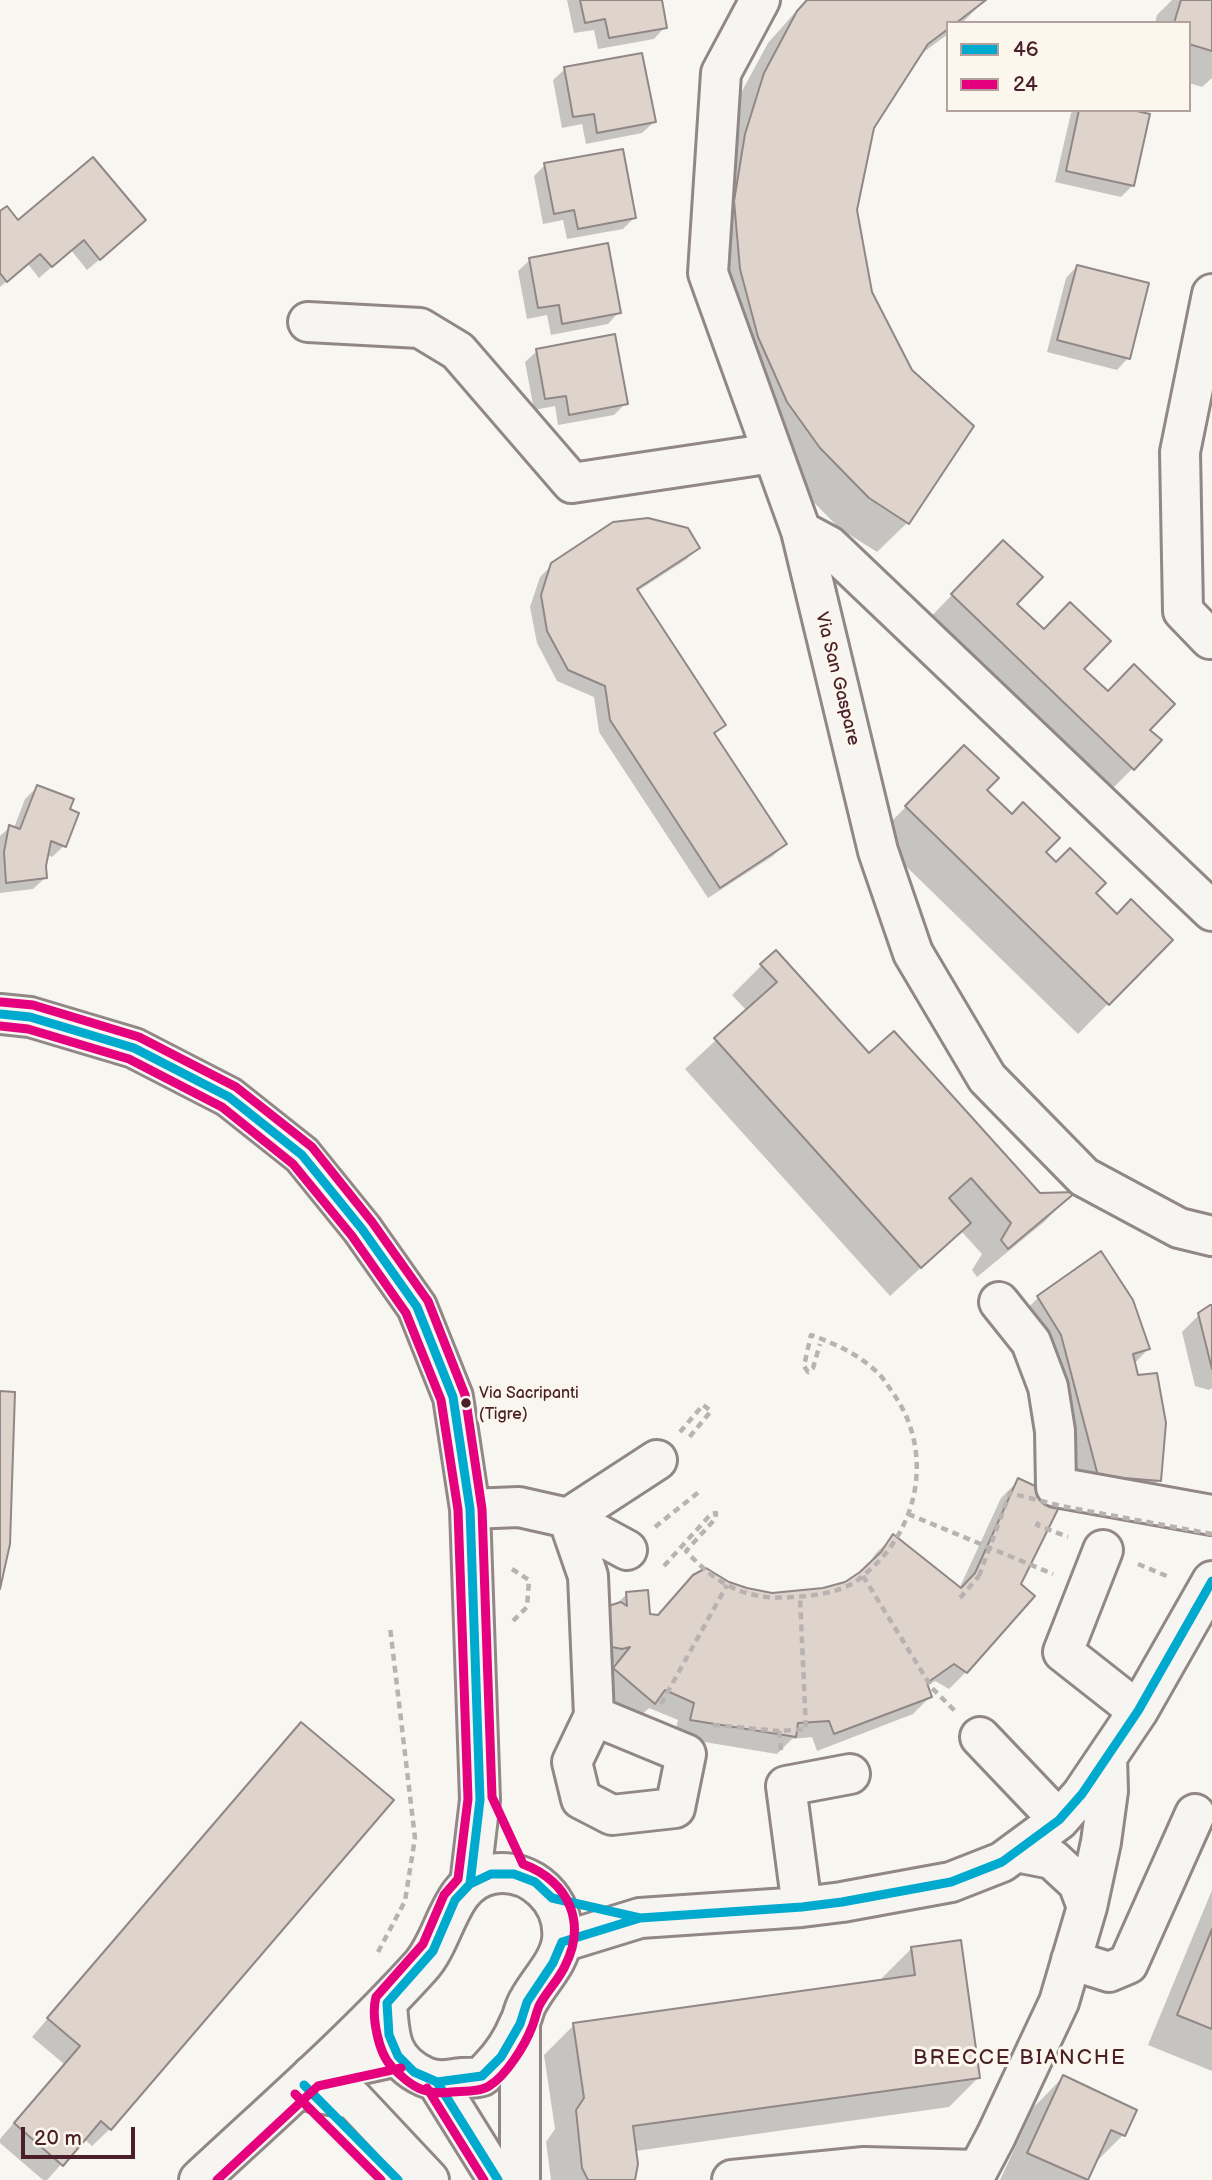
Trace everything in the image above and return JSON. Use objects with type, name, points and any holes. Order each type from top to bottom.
[{"type":"street","name":"Via San Gaspare","points":[[760,0],[721,73],[708,273],[801,531],[878,851],[913,953],[987,1078],[1084,1177],[1179,1228],[1212,1236]]},
{"type":"street","points":[[1210,639],[1184,611],[1180,452],[1212,294]]},
{"type":"street","points":[[308,322],[420,328],[458,351],[572,483],[773,453]]},
{"type":"street","points":[[801,531],[829,546],[1212,911]]},
{"type":"street","points":[[0,1014],[30,1017],[134,1048],[229,1097],[302,1154],[362,1229],[416,1307],[453,1397],[470,1509],[480,1800],[470,1884]]},
{"type":"street","points":[[999,1302],[1031,1342],[1048,1387],[1055,1431],[1056,1487],[1212,1515]]},
{"type":"street","points":[[568,1518],[657,1460]]},
{"type":"street","points":[[470,1509],[519,1507],[568,1518],[627,1550]]},
{"type":"street","points":[[568,1518],[588,1576],[594,1716]]},
{"type":"street","points":[[1103,1550],[1063,1652],[1138,1711]]},
{"type":"street","points":[[562,1941],[640,1918],[842,1902],[951,1882],[1002,1862],[1059,1820],[1082,1794],[1138,1711],[1209,1586]]},
{"type":"street","points":[[980,1737],[1059,1820]]},
{"type":"street","points":[[732,2180],[864,2167],[978,2170],[1059,2002],[1087,1907],[1101,1842],[1108,1791],[1107,1757]]},
{"type":"street","points":[[802,1907],[786,1786],[850,1774]]},
{"type":"street","points":[[480,1800],[514,1874]]},
{"type":"street","points":[[1071,1960],[1109,1972],[1128,1964],[1195,1814]]},
{"type":"street","points":[[1016,1852],[1052,1859],[1078,1883],[1087,1907]]},
{"type":"street","points":[[199,2180],[310,2084],[387,2003],[433,1951],[455,1900],[470,1884],[491,1874],[514,1874],[535,1882],[552,1898],[561,1919],[562,1941],[553,1963],[527,2002],[520,2024],[501,2057],[482,2076],[437,2081],[414,2072],[398,2056],[389,2035],[387,2003]]},
{"type":"street","points":[[552,1898],[640,1918]]},
{"type":"street","points":[[520,2024],[520,2180]]},
{"type":"street","points":[[310,2084],[398,2056]]},
{"type":"street","points":[[437,2081],[498,2180]]},
{"type":"street","points":[[310,2084],[398,2180]]},
{"type":"street","points":[[310,2084],[353,2099],[429,2180]]},
{"type":"path","points":[[659,1572],[711,1514],[716,1513],[715,1518],[686,1552],[704,1570],[745,1593],[772,1599],[824,1594],[847,1587],[884,1556],[908,1514],[916,1487],[918,1469],[915,1447],[905,1411],[881,1375],[855,1354],[811,1335],[804,1366],[808,1372],[813,1368],[820,1344]]},
{"type":"path","points":[[627,1550],[700,1491]]},
{"type":"path","points":[[960,1598],[979,1576],[1010,1493],[1061,1506],[1212,1534]]},
{"type":"path","points":[[908,1514],[1089,1589]]},
{"type":"path","points":[[1103,1550],[1209,1586]]},
{"type":"path","points":[[505,1575],[513,1569],[529,1580],[527,1606],[510,1624]]},
{"type":"path","points":[[863,1576],[932,1688]]},
{"type":"path","points":[[659,1708],[727,1585]]},
{"type":"path","points":[[800,1597],[806,1729]]},
{"type":"path","points":[[387,2003],[366,1969],[384,1943],[405,1901],[415,1838],[390,1627]]},
{"type":"path","points":[[712,1725],[779,1731]]},
{"type":"building","points":[[580,0],[662,0],[667,28],[609,38],[605,19],[585,23]]},
{"type":"building","points":[[807,0],[986,0],[959,21],[946,21],[946,30],[928,44],[874,128],[857,210],[872,292],[912,370],[974,426],[909,524],[869,498],[820,448],[787,402],[758,337],[740,269],[734,201],[745,134],[764,73],[797,11]]},
{"type":"building","points":[[1181,0],[1212,0],[1212,51],[1191,45],[1191,21],[1175,21]]},
{"type":"building","points":[[642,53],[656,122],[597,133],[594,114],[573,117],[564,67]]},
{"type":"building","points":[[1079,112],[1150,114],[1134,186],[1066,171]]},
{"type":"building","points":[[623,149],[636,218],[578,229],[574,210],[554,214],[544,163]]},
{"type":"building","points":[[93,157],[146,220],[100,260],[84,240],[52,267],[40,254],[7,282],[0,273],[0,211],[7,206],[18,220]]},
{"type":"building","points":[[608,243],[621,313],[562,324],[559,305],[538,308],[529,258]]},
{"type":"building","points":[[1077,265],[1149,283],[1130,359],[1057,340]]},
{"type":"building","points":[[615,334],[628,404],[569,415],[566,396],[545,399],[536,349]]},
{"type":"building","points":[[648,518],[688,528],[700,548],[637,589],[726,725],[714,733],[787,844],[720,888],[610,720],[605,686],[568,670],[547,631],[541,595],[551,563],[613,522]]},
{"type":"building","points":[[1003,540],[1043,577],[1017,604],[1044,629],[1070,602],[1111,641],[1084,669],[1108,691],[1134,664],[1175,704],[1150,730],[1162,740],[1134,770],[951,594]]},
{"type":"building","points":[[964,745],[999,778],[987,790],[1012,814],[1023,802],[1060,838],[1046,852],[1056,862],[1070,848],[1106,883],[1096,893],[1117,914],[1131,899],[1173,940],[1109,1005],[905,806]]},
{"type":"building","points":[[37,785],[74,799],[70,809],[79,813],[66,847],[51,841],[46,866],[47,878],[6,883],[4,852],[9,825],[20,829]]},
{"type":"building","points":[[776,950],[869,1053],[894,1031],[1040,1193],[1076,1192],[1008,1249],[1001,1240],[1011,1223],[971,1178],[949,1198],[971,1223],[921,1268],[714,1038],[777,982],[760,964]]},
{"type":"building","points":[[1101,1251],[1133,1300],[1150,1349],[1133,1354],[1138,1375],[1157,1373],[1166,1423],[1161,1481],[1098,1476],[1061,1335],[1037,1296]]},
{"type":"building","points":[[1212,1305],[1212,1369],[1198,1313]]},
{"type":"building","points":[[0,1391],[15,1392],[10,1544],[0,1589]]},
{"type":"building","points":[[1018,1478],[1063,1499],[1021,1584],[1035,1596],[967,1673],[954,1664],[927,1683],[932,1697],[834,1734],[829,1721],[798,1723],[796,1737],[690,1720],[694,1703],[665,1690],[655,1704],[613,1668],[630,1647],[612,1647],[605,1641],[605,1607],[621,1602],[627,1606],[626,1592],[648,1590],[650,1614],[658,1615],[693,1575],[706,1568],[729,1582],[772,1593],[823,1588],[845,1582],[860,1572],[881,1552],[893,1534],[961,1588],[975,1573]]},
{"type":"building","points":[[301,1722],[394,1800],[111,2130],[101,2121],[63,2166],[14,2123],[80,2046],[47,2018]]},
{"type":"building","points":[[1212,1929],[1212,2029],[1177,2015]]},
{"type":"building","points":[[961,1940],[980,2078],[633,2126],[638,2164],[635,2180],[588,2180],[582,2168],[576,2110],[584,2098],[573,2023],[915,1975],[911,1947]]},
{"type":"building","points":[[1063,2075],[1137,2110],[1125,2136],[1111,2130],[1088,2180],[1027,2153]]},
{"type":"transit line","name":"24","points":[[0,1026],[28,1029],[129,1059],[222,1107],[293,1164],[352,1236],[406,1313],[441,1400],[458,1510],[468,1799],[458,1879],[444,1895],[423,1944],[376,1997],[375,2023],[379,2043],[387,2061],[412,2084],[426,2091],[442,2093],[485,2088],[502,2075],[529,2034],[539,2006],[562,1971],[571,1950],[574,1919],[569,1905],[552,1881],[523,1864],[492,1797],[482,1509],[465,1395],[428,1301],[372,1222],[312,1147],[236,1087],[139,1037],[33,1005],[1,1002]]},
{"type":"transit line","name":"46","points":[[0,1014],[30,1017],[134,1048],[229,1097],[302,1155],[362,1229],[417,1307],[453,1397],[470,1509],[480,1800],[470,1884]]},
{"type":"transit line","name":"46","points":[[562,1942],[640,1918],[842,1902],[951,1882],[1002,1862],[1059,1820],[1082,1794],[1138,1711],[1212,1581]]},
{"type":"transit line","name":"46","points":[[562,1942],[553,1963],[527,2002],[520,2024],[501,2057],[482,2076],[437,2082],[414,2072],[398,2056],[389,2035],[387,2003],[433,1951],[455,1900],[470,1884],[491,1874],[514,1874],[535,1882],[552,1898],[640,1918]]},
{"type":"transit line","name":"24","points":[[217,2180],[318,2086],[401,2068]]},
{"type":"transit line","name":"46","points":[[437,2082],[498,2180]]},
{"type":"transit line","name":"46","points":[[304,2085],[398,2180]]},
{"type":"transit line","name":"24","points":[[427,2088],[484,2180]]},
{"type":"transit line","name":"24","points":[[295,2094],[381,2180]]},
{"type":"place","name":"Via Sacripanti (Tigre)","points":[[466,1403]]},
{"type":"district","name":"BRECCE BIANCHE","points":[[1020,2059]]}]
